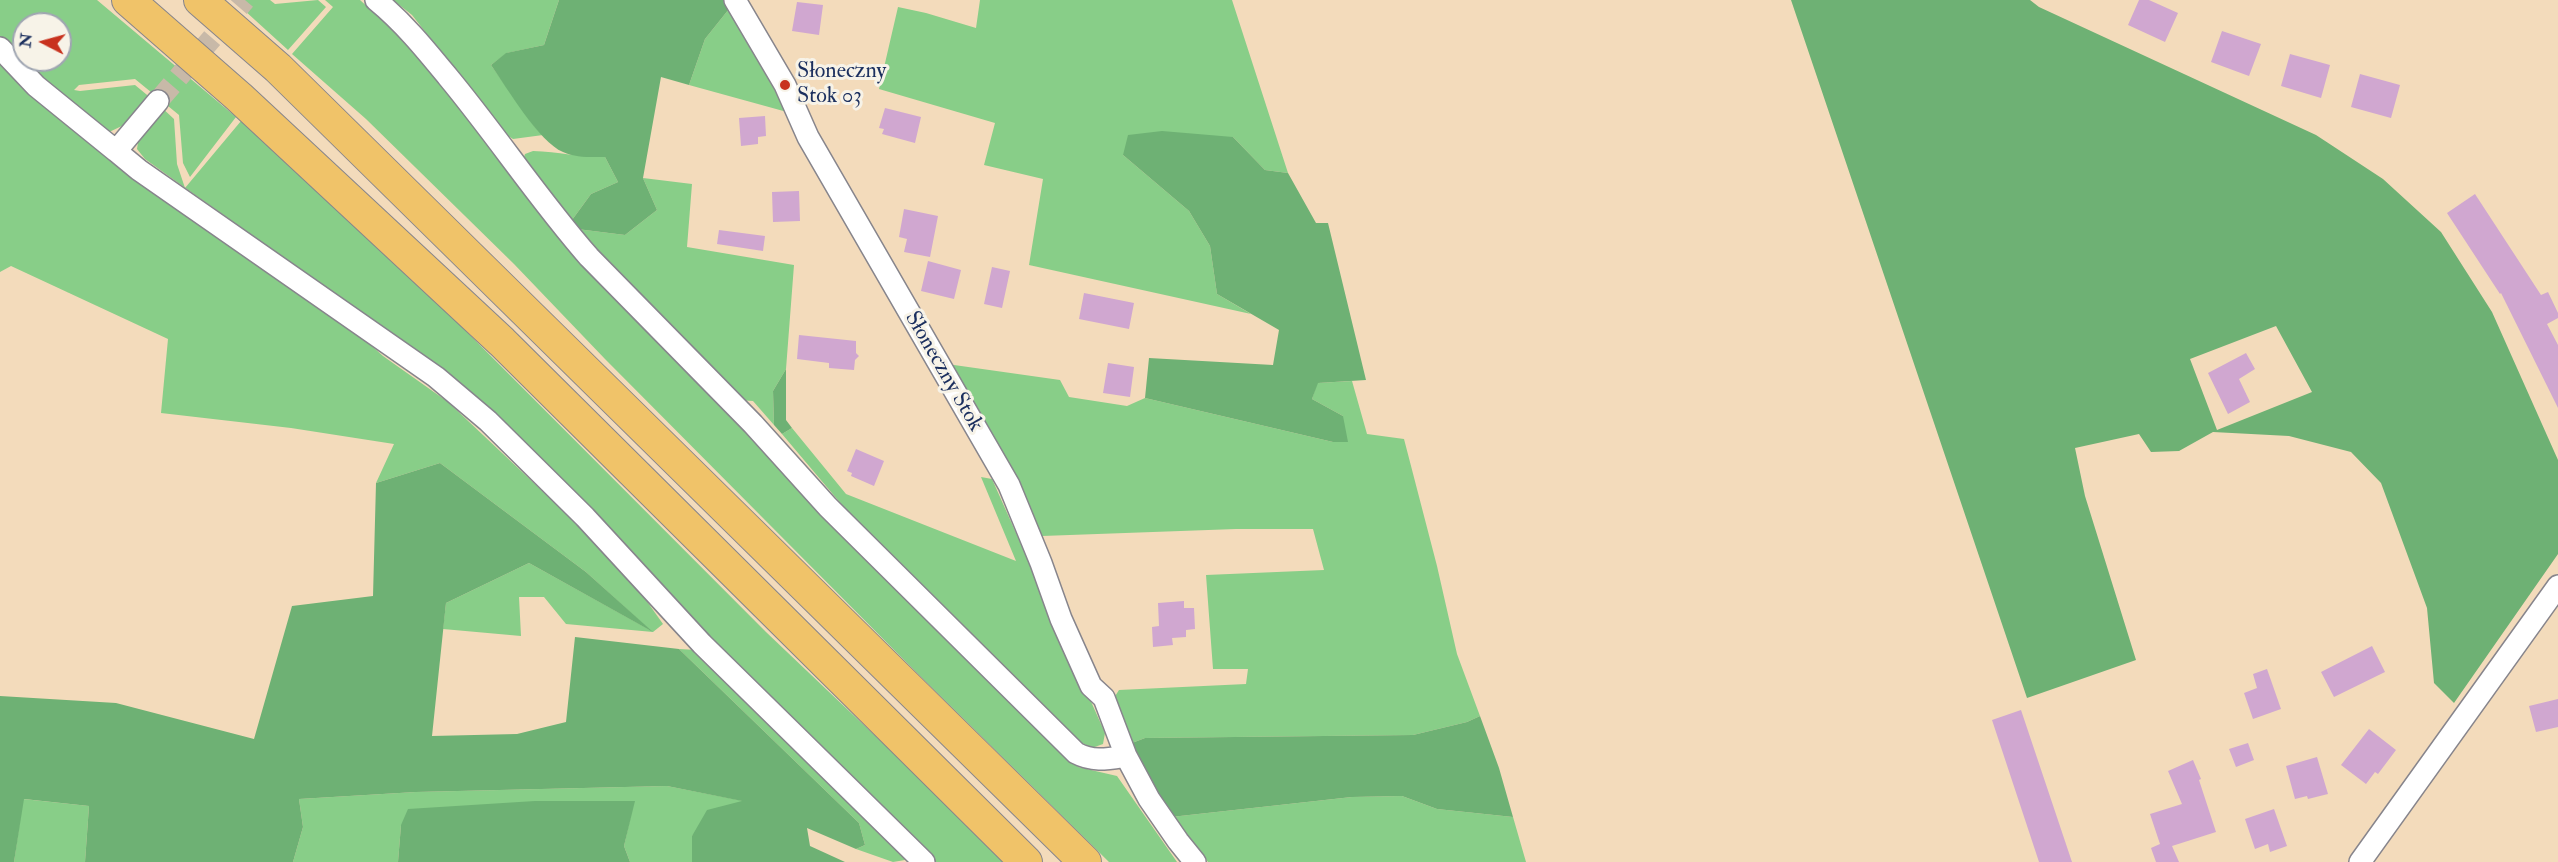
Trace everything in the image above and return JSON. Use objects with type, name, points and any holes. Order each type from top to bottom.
[{"type":"highway","points":[[128,0],[239,97],[502,342],[1026,862]]},
{"type":"highway","points":[[200,0],[286,76],[1085,862]]},
{"type":"street","points":[[376,0],[409,30],[494,133],[589,257],[753,424],[828,507],[1077,753],[1087,758],[1101,760],[1126,756]]},
{"type":"street","name":"Słoneczny Stok","points":[[735,0],[785,85],[808,137],[1009,486],[1061,619],[1091,686],[1104,698],[1126,756],[1149,799],[1195,862]]},
{"type":"street","points":[[0,48],[36,86],[139,170],[436,377],[488,421],[585,517],[702,644],[924,862]]},
{"type":"street","points":[[116,151],[158,101]]},
{"type":"street","points":[[2360,862],[2558,586]]},
{"type":"green space","points":[[0,0],[97,0],[236,117],[190,177],[183,163],[179,115],[135,79],[79,85],[74,90],[135,85],[152,99],[126,124],[105,134],[55,93],[35,72],[72,72],[72,12],[12,12],[12,48],[0,36]]},
{"type":"green space","points":[[233,0],[270,0],[275,4],[318,0],[326,7],[288,50]]},
{"type":"green space","points":[[325,0],[360,0],[420,55],[510,172],[1064,749],[1078,767],[1117,776],[1177,862],[1109,862],[915,671],[605,359],[514,264],[366,119],[292,54],[333,7]]},
{"type":"green space","points":[[393,0],[559,0],[544,45],[507,53],[491,65],[543,135],[513,139],[505,134],[412,15]]},
{"type":"green space","points":[[559,0],[725,0],[729,9],[705,39],[689,85],[661,77],[643,178],[657,210],[625,235],[577,229],[572,220],[591,194],[618,182],[605,157],[573,155],[554,146],[534,126],[491,65],[506,53],[544,45]]},
{"type":"green space","points":[[980,0],[1232,0],[1288,173],[1265,170],[1233,137],[1123,155],[1189,211],[1210,246],[1217,294],[1251,314],[1029,265],[1043,179],[984,165],[995,123],[879,89],[898,7],[976,28]]},
{"type":"green space","points":[[1791,0],[2030,0],[2039,7],[2316,135],[2383,179],[2441,232],[2492,312],[2558,460],[2558,554],[2454,703],[2434,683],[2427,608],[2381,483],[2351,452],[2289,436],[2213,432],[2179,451],[2151,452],[2139,434],[2075,448],[2085,496],[2136,660],[2027,698]],"holes":[[[2276,326],[2312,392],[2217,430],[2190,359]]]},
{"type":"green space","points":[[729,9],[787,112],[689,85],[705,39]]},
{"type":"green space","points":[[0,61],[89,143],[353,329],[383,356],[448,402],[571,518],[646,600],[663,624],[653,632],[566,624],[544,597],[519,597],[521,636],[443,629],[446,603],[529,563],[650,630],[586,572],[440,463],[376,483],[394,444],[291,428],[161,413],[168,339],[11,266],[0,272]]},
{"type":"green space","points":[[160,106],[174,119],[177,164],[185,188],[145,159],[137,149],[139,136]]},
{"type":"green space","points":[[241,121],[430,295],[766,632],[950,807],[1003,862],[934,862],[444,374],[333,292],[185,188]]},
{"type":"green space","points":[[1162,131],[1233,137],[1265,170],[1288,173],[1316,223],[1328,223],[1366,380],[1318,383],[1312,399],[1343,416],[1348,442],[1333,442],[1145,398],[1149,358],[1273,365],[1279,330],[1217,294],[1210,246],[1189,211],[1123,155],[1128,135]]},
{"type":"green space","points":[[533,151],[605,157],[618,182],[591,194],[572,220],[561,211],[523,160],[525,154]]},
{"type":"green space","points":[[643,178],[692,184],[687,247],[794,265],[786,369],[773,391],[774,425],[753,401],[737,400],[677,332],[577,229],[625,235],[657,210]]},
{"type":"green space","points":[[947,364],[1060,380],[1069,397],[1127,406],[1145,398],[1333,442],[1343,416],[1312,399],[1317,383],[1352,381],[1367,434],[1404,439],[1457,654],[1480,716],[1467,722],[1413,735],[1145,738],[1132,743],[1112,701],[1119,690],[1246,684],[1248,669],[1213,669],[1206,575],[1324,570],[1313,529],[1236,529],[1042,536],[1022,489]]},
{"type":"green space","points":[[786,369],[786,420],[792,428],[782,434],[774,425],[773,391]]},
{"type":"green space","points":[[792,428],[846,494],[1016,561],[981,477],[992,479],[1105,733],[1103,744],[1092,748],[1076,740],[842,505],[782,434]]},
{"type":"green space","points":[[440,463],[586,572],[653,632],[529,563],[446,603],[432,736],[517,734],[566,722],[575,637],[679,649],[859,823],[865,845],[856,849],[807,828],[810,846],[845,862],[692,862],[692,836],[707,810],[742,801],[667,786],[416,792],[299,799],[303,827],[293,862],[85,862],[89,806],[24,799],[14,862],[0,862],[0,696],[116,703],[254,739],[292,606],[373,596],[376,483]]},
{"type":"green space","points":[[679,649],[697,650],[892,838],[905,860],[893,862],[856,849],[865,845],[859,823]]},
{"type":"green space","points":[[1480,716],[1499,768],[1513,817],[1437,809],[1402,796],[1352,797],[1171,817],[1132,743],[1145,738],[1413,735],[1467,722]]},
{"type":"green space","points":[[667,786],[744,801],[692,836],[692,862],[630,862],[624,846],[634,801],[401,825],[398,862],[293,862],[303,827],[299,799],[416,792]]},
{"type":"green space","points":[[1402,796],[1437,809],[1513,817],[1526,862],[1208,862],[1171,817],[1352,797]]},
{"type":"green space","points":[[23,799],[89,806],[85,862],[14,862]]},
{"type":"green space","points":[[535,801],[635,801],[624,846],[630,862],[398,862],[401,825],[408,809]]},
{"type":"building","points":[[2139,0],[2149,0],[2178,13],[2165,42],[2128,25]]},
{"type":"building","points":[[797,2],[823,5],[819,35],[792,31]]},
{"type":"building","points":[[2222,31],[2261,44],[2249,76],[2211,62]]},
{"type":"building","points":[[2290,54],[2330,65],[2321,98],[2281,86]]},
{"type":"building","points":[[2360,74],[2400,85],[2391,118],[2351,107]]},
{"type":"building","points":[[885,108],[921,117],[915,143],[882,134],[884,129],[879,128]]},
{"type":"building","points":[[765,116],[766,136],[758,137],[758,144],[741,146],[739,118]]},
{"type":"building","points":[[799,191],[800,221],[773,222],[772,192]]},
{"type":"building","points":[[2475,194],[2541,295],[2548,292],[2558,313],[2558,318],[2547,324],[2558,345],[2558,408],[2501,293],[2447,213]]},
{"type":"building","points":[[904,209],[938,216],[930,257],[904,252],[907,239],[899,237]]},
{"type":"building","points":[[719,230],[765,236],[763,251],[717,244]]},
{"type":"building","points":[[928,261],[961,270],[954,299],[921,291]]},
{"type":"building","points":[[992,267],[1010,271],[1002,308],[984,304]]},
{"type":"building","points":[[1084,293],[1134,303],[1129,329],[1079,319]]},
{"type":"building","points":[[799,335],[856,341],[856,353],[859,356],[855,360],[854,370],[829,368],[829,363],[797,359]]},
{"type":"building","points":[[2246,353],[2255,369],[2239,379],[2250,402],[2228,414],[2208,373]]},
{"type":"building","points":[[1108,363],[1134,367],[1130,397],[1103,393]]},
{"type":"building","points":[[856,449],[884,461],[874,486],[851,476],[852,473],[847,471]]},
{"type":"building","points":[[1184,601],[1184,608],[1194,608],[1195,629],[1186,630],[1186,637],[1172,638],[1173,645],[1153,647],[1152,627],[1159,626],[1158,603]]},
{"type":"building","points":[[2372,646],[2385,672],[2334,697],[2321,672]]},
{"type":"building","points":[[2267,669],[2281,709],[2253,719],[2244,693],[2257,688],[2253,674]]},
{"type":"building","points":[[2558,699],[2558,727],[2536,732],[2529,706]]},
{"type":"building","points":[[2021,710],[2072,862],[2039,862],[1992,720]]},
{"type":"building","points":[[2369,729],[2396,750],[2378,774],[2375,772],[2366,784],[2341,765]]},
{"type":"building","points":[[2248,743],[2254,760],[2236,767],[2229,749]]},
{"type":"building","points":[[2317,757],[2328,794],[2308,799],[2307,796],[2295,799],[2286,766]]},
{"type":"building","points":[[2193,760],[2201,779],[2199,780],[2216,832],[2172,846],[2179,862],[2156,862],[2151,848],[2160,844],[2150,814],[2182,804],[2168,771]]},
{"type":"building","points":[[2274,809],[2287,846],[2270,852],[2268,844],[2255,849],[2245,819]]},
{"type":"tunnel","points":[[158,101],[245,0]]},
{"type":"place","name":"Słoneczny Stok 03","points":[[785,85]]}]
